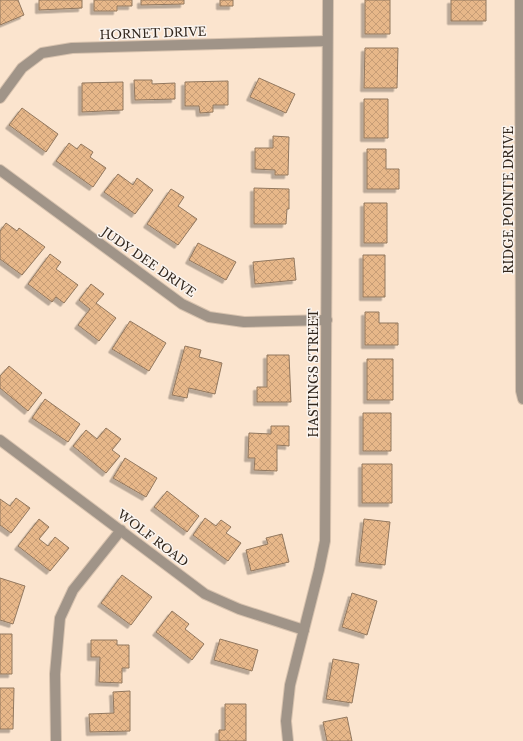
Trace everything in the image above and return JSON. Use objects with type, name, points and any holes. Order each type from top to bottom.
[{"type":"street","name":"HASTINGS STREET","points":[[288,741],[286,721],[290,685],[325,541],[328,0]]},
{"type":"street","name":"RIDGE POINTE DRIVE","points":[[520,0],[522,29],[521,391],[523,399]]},
{"type":"street","name":"HORNET DRIVE","points":[[0,98],[22,68],[42,53],[72,48],[327,41]]},
{"type":"street","name":"JUDY DEE DRIVE","points":[[0,170],[182,304],[209,317],[244,322],[326,320]]},
{"type":"street","name":"WOLF ROAD","points":[[0,440],[205,594],[239,609],[304,630]]},
{"type":"street","points":[[56,741],[55,674],[60,618],[73,590],[120,530]]},
{"type":"building","points":[[0,0],[18,0],[24,15],[0,25]]},
{"type":"building","points":[[39,0],[82,0],[82,8],[39,10]]},
{"type":"building","points":[[94,0],[132,0],[132,6],[117,6],[117,11],[94,11]]},
{"type":"building","points":[[141,0],[184,0],[184,4],[141,5]]},
{"type":"building","points":[[220,0],[233,0],[233,6],[220,6]]},
{"type":"building","points":[[365,0],[390,0],[390,34],[365,34]]},
{"type":"building","points":[[451,0],[486,0],[486,21],[451,21]]},
{"type":"building","points":[[365,48],[398,48],[397,88],[364,88]]},
{"type":"building","points":[[259,78],[295,94],[286,113],[250,97]]},
{"type":"building","points":[[134,80],[152,80],[152,84],[175,83],[175,99],[135,100]]},
{"type":"building","points":[[228,81],[228,105],[213,105],[213,112],[200,113],[199,106],[185,106],[185,82]]},
{"type":"building","points":[[123,82],[123,110],[82,112],[82,83]]},
{"type":"building","points":[[364,99],[388,99],[388,138],[364,138]]},
{"type":"building","points":[[22,108],[58,134],[46,152],[9,125]]},
{"type":"building","points":[[273,136],[289,137],[288,175],[275,175],[275,170],[255,169],[255,148],[273,148]]},
{"type":"building","points":[[69,143],[77,149],[81,144],[93,152],[90,157],[106,168],[93,187],[56,161]]},
{"type":"building","points":[[367,149],[386,149],[386,169],[399,169],[399,189],[367,189]]},
{"type":"building","points":[[118,174],[133,185],[137,178],[153,190],[135,214],[104,192]]},
{"type":"building","points":[[254,188],[289,189],[289,209],[287,209],[286,224],[254,224]]},
{"type":"building","points":[[171,189],[184,197],[178,206],[197,219],[178,245],[147,224]]},
{"type":"building","points":[[364,203],[387,203],[387,243],[364,243]]},
{"type":"building","points":[[6,223],[17,231],[19,228],[45,247],[22,275],[0,259],[0,231]]},
{"type":"building","points":[[198,243],[236,262],[226,280],[189,260]]},
{"type":"building","points":[[50,254],[61,262],[56,269],[78,285],[64,303],[56,297],[52,302],[28,284]]},
{"type":"building","points":[[363,255],[385,255],[385,297],[363,297]]},
{"type":"building","points":[[294,258],[296,280],[255,284],[253,262]]},
{"type":"building","points":[[91,284],[104,294],[96,303],[116,318],[99,341],[78,325],[90,309],[79,300]]},
{"type":"building","points":[[365,312],[379,312],[379,323],[398,323],[398,345],[365,345]]},
{"type":"building","points":[[130,321],[166,343],[149,371],[112,349]]},
{"type":"building","points":[[185,346],[201,350],[199,357],[222,363],[215,394],[189,388],[187,398],[172,395]]},
{"type":"building","points":[[267,355],[289,355],[291,402],[257,402],[257,387],[267,387]]},
{"type":"building","points":[[367,359],[393,359],[393,400],[367,400]]},
{"type":"building","points":[[9,366],[42,393],[28,411],[0,388],[0,376]]},
{"type":"building","points":[[45,399],[80,424],[68,442],[32,418]]},
{"type":"building","points":[[363,413],[391,413],[391,451],[363,451]]},
{"type":"building","points":[[271,426],[289,426],[289,446],[277,445],[277,471],[254,470],[255,458],[248,458],[249,433],[271,434]]},
{"type":"building","points":[[106,428],[121,439],[112,450],[120,456],[106,473],[73,446],[86,430],[97,439]]},
{"type":"building","points":[[125,458],[157,478],[146,497],[113,478]]},
{"type":"building","points":[[362,464],[392,464],[392,503],[362,503]]},
{"type":"building","points":[[167,491],[199,516],[187,532],[154,507]]},
{"type":"building","points":[[16,498],[30,508],[11,533],[0,525],[0,499],[10,506]]},
{"type":"building","points":[[205,518],[216,526],[221,520],[231,527],[226,533],[241,543],[228,561],[193,535]]},
{"type":"building","points":[[39,519],[49,527],[39,539],[48,546],[55,537],[69,548],[50,571],[18,546]]},
{"type":"building","points":[[364,519],[390,522],[385,565],[359,562]]},
{"type":"building","points":[[282,534],[289,562],[251,571],[246,550],[268,544],[266,538]]},
{"type":"building","points":[[122,575],[152,597],[131,625],[101,603]]},
{"type":"building","points":[[0,578],[25,586],[13,624],[0,620]]},
{"type":"building","points":[[352,593],[377,601],[367,635],[342,627]]},
{"type":"building","points":[[172,611],[189,624],[185,629],[204,644],[192,660],[156,632]]},
{"type":"building","points":[[0,634],[12,634],[12,674],[0,674]]},
{"type":"building","points":[[220,639],[258,650],[252,671],[214,660]]},
{"type":"building","points":[[91,640],[117,640],[117,645],[129,645],[129,668],[122,668],[122,683],[99,682],[100,657],[91,657]]},
{"type":"building","points":[[333,659],[359,664],[352,703],[326,699]]},
{"type":"building","points":[[0,688],[14,688],[13,729],[0,729]]},
{"type":"building","points":[[130,691],[130,731],[90,732],[89,714],[114,713],[113,692]]},
{"type":"building","points":[[225,704],[246,704],[246,741],[219,741],[219,730],[225,730]]},
{"type":"building","points":[[347,717],[352,741],[327,741],[323,722]]}]
